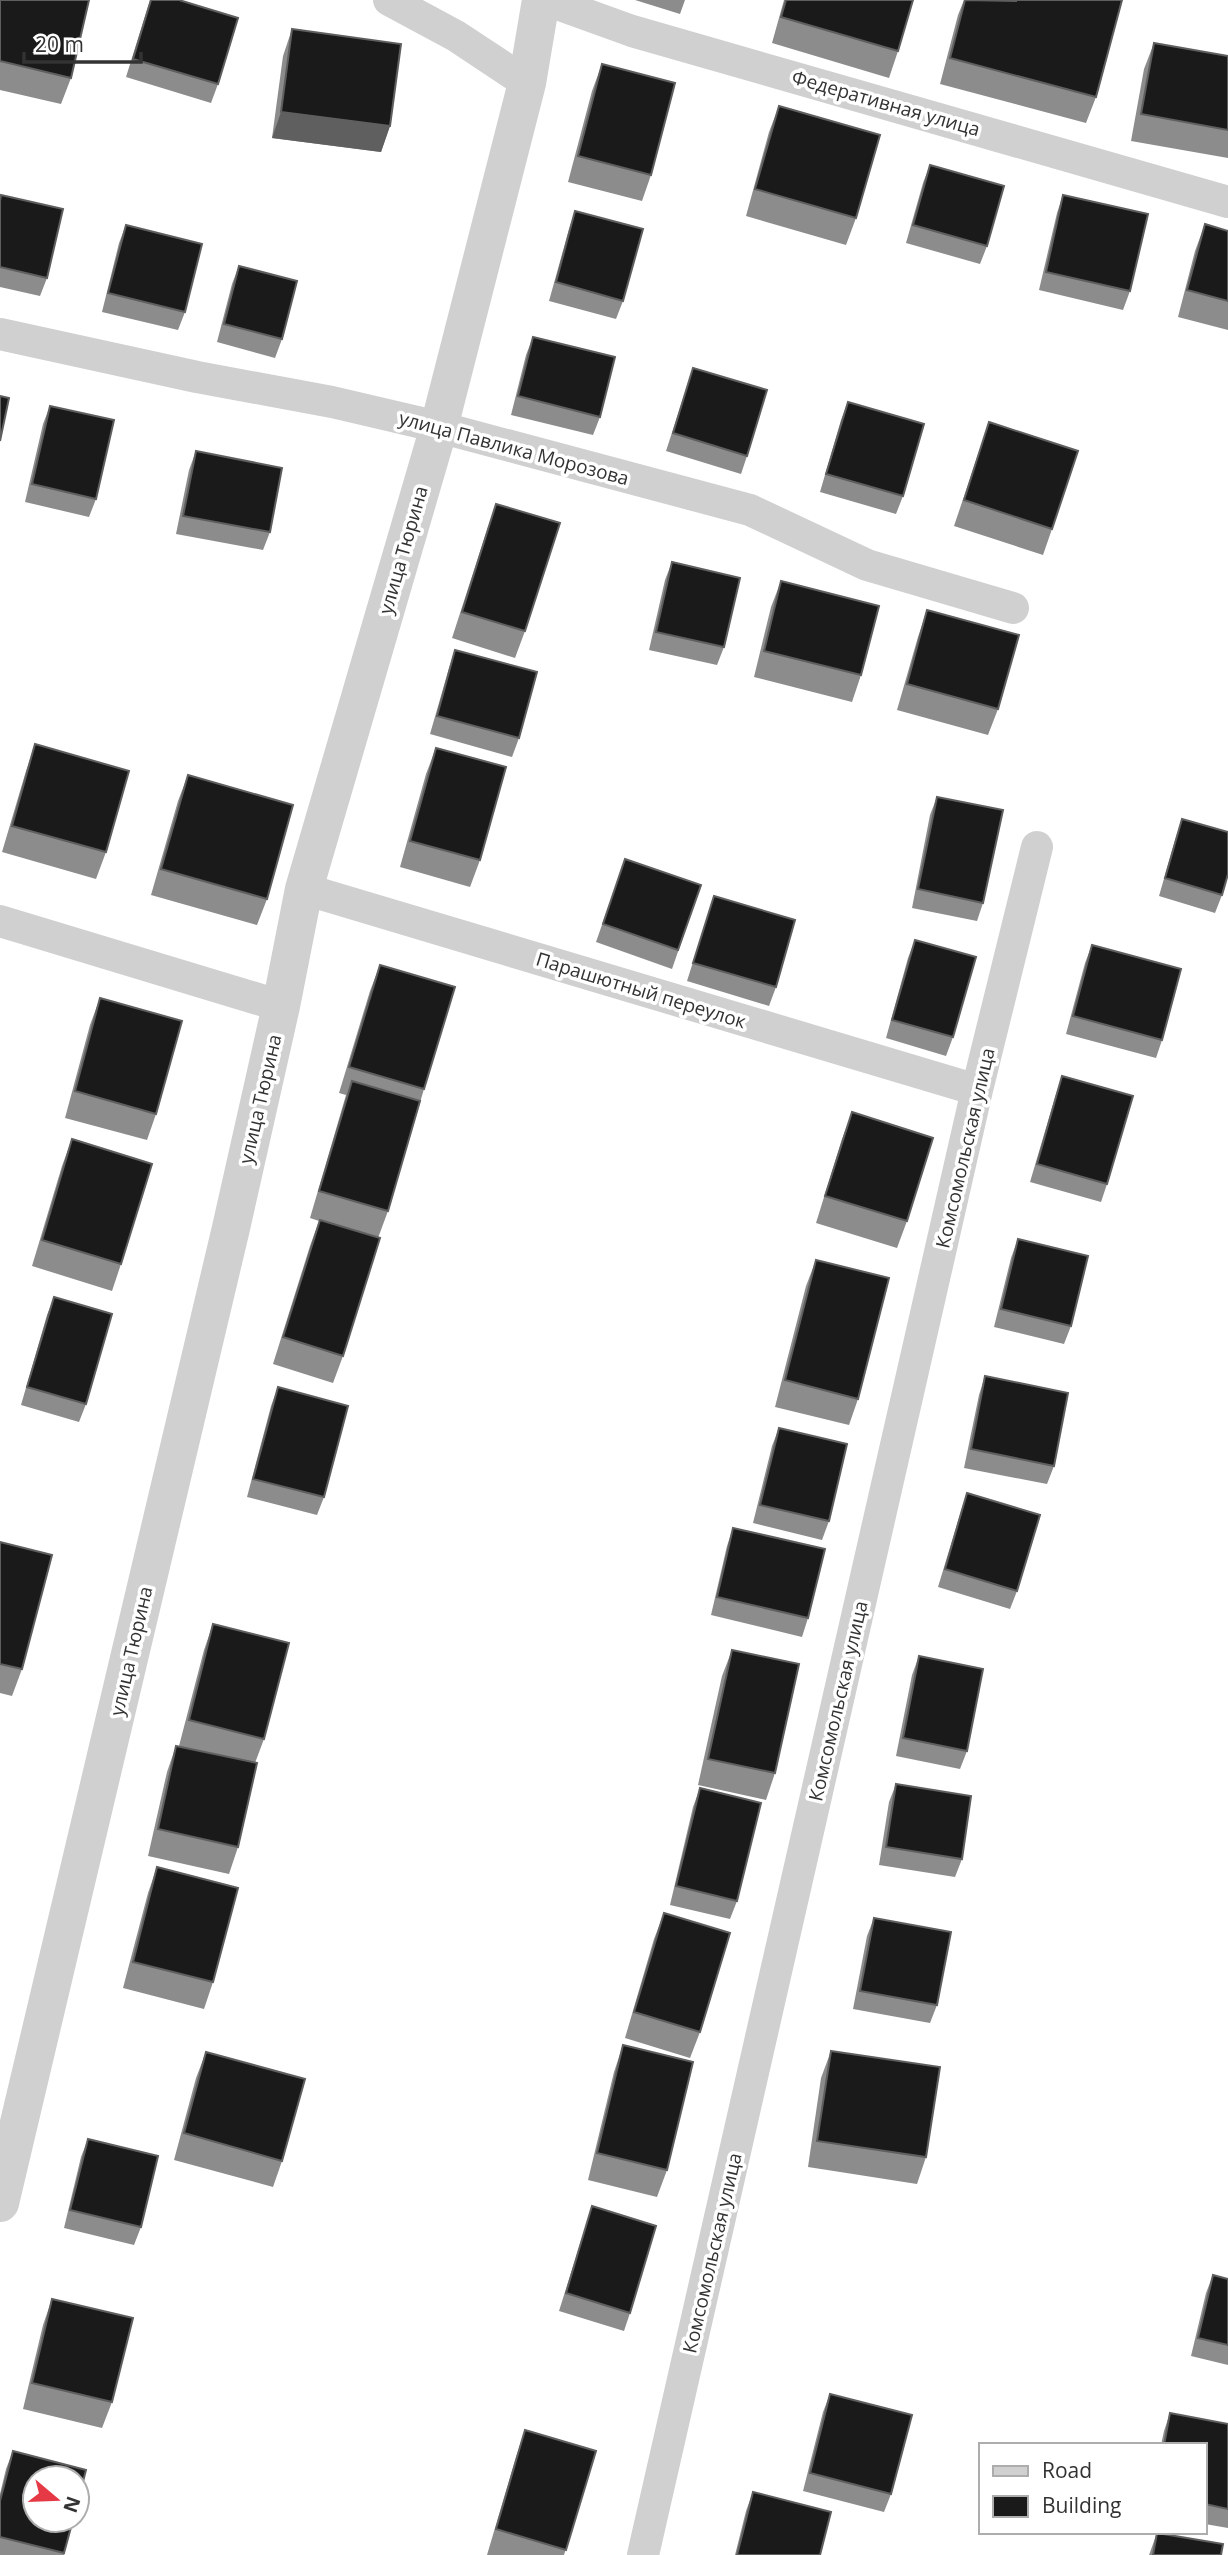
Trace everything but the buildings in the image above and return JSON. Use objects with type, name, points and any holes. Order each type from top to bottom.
[{"type":"street","points":[[389,0],[456,36],[527,82]]},
{"type":"street","name":"улица Тюрина","points":[[0,2203],[225,1255],[281,1006],[304,889],[439,427],[527,82],[543,0]]},
{"type":"street","name":"Федеративная улица","points":[[543,0],[632,30],[1228,202]]},
{"type":"street","name":"улица Павлика Морозова","points":[[0,334],[197,377],[332,402],[439,427],[750,510],[867,565],[1013,608]]},
{"type":"street","name":"Комсомольская улица","points":[[643,2555],[977,1090],[1037,847]]},
{"type":"street","name":"Парашютный переулок","points":[[304,889],[977,1090]]},
{"type":"street","points":[[0,921],[281,1006]]}]
